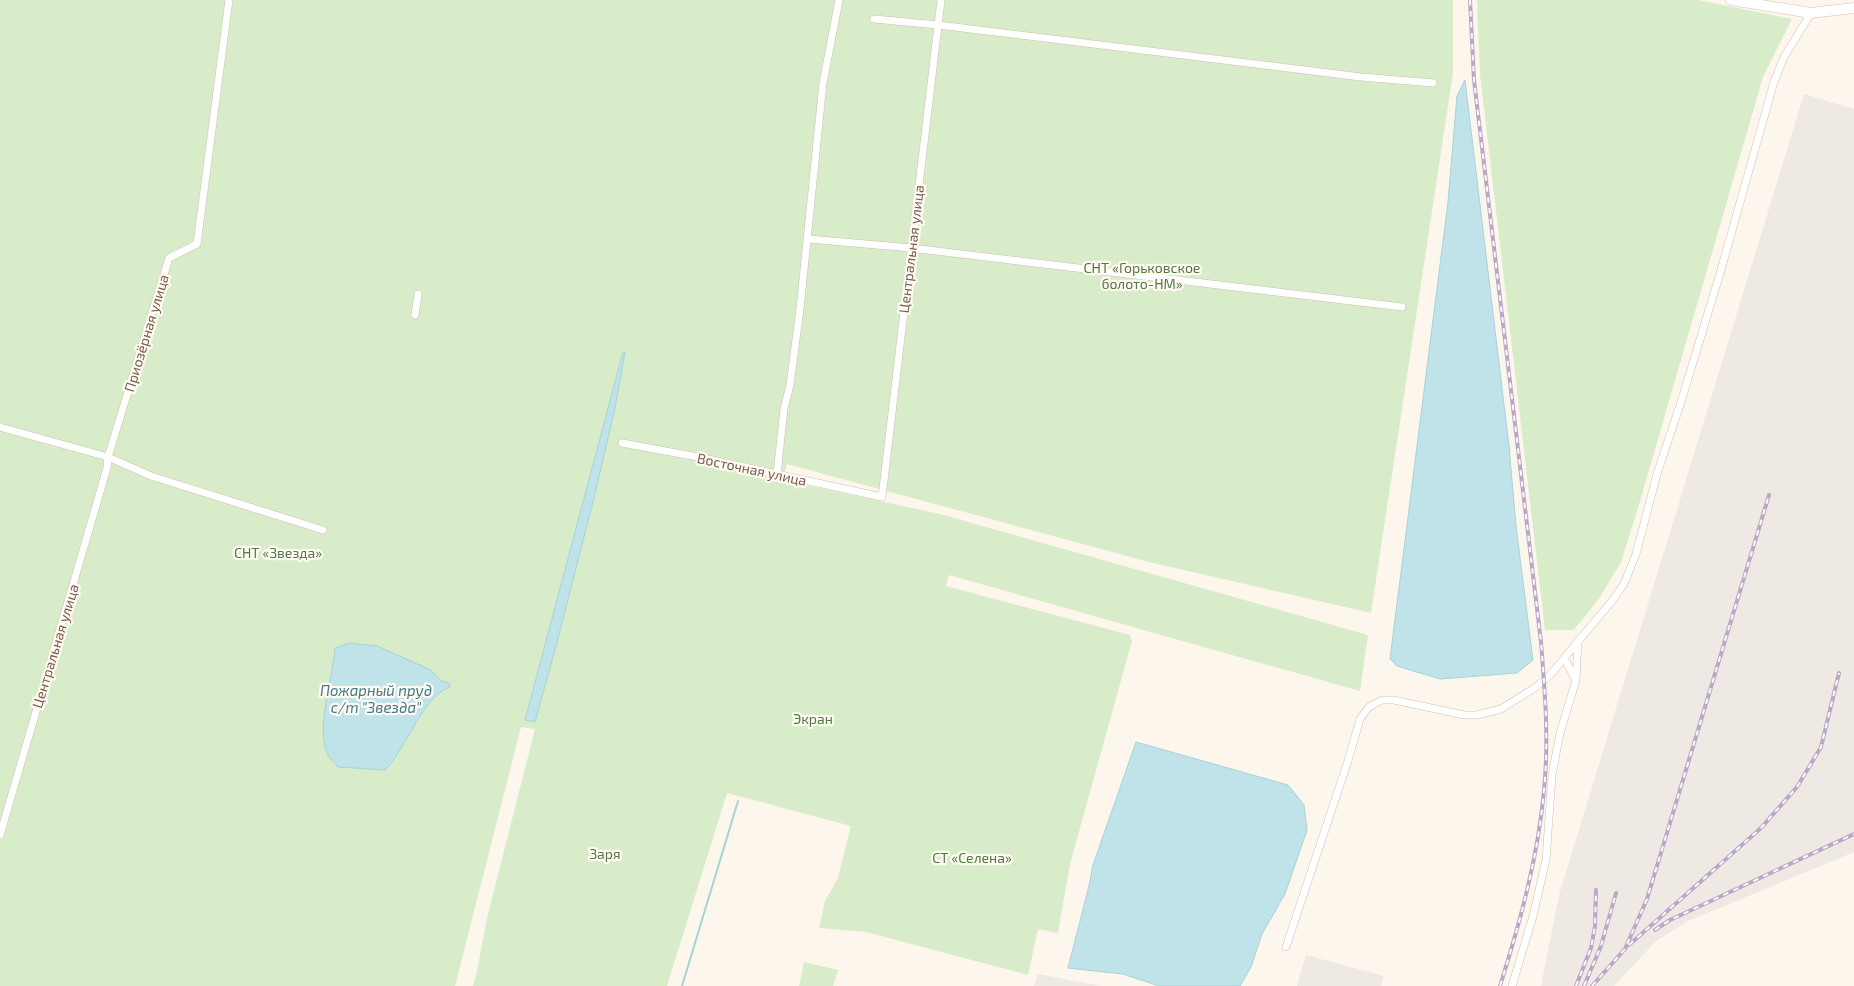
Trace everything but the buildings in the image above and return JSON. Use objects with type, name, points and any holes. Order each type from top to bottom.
[{"type":"street","name":"Приозёрная улица","points":[[108,457],[169,258],[197,244],[229,0]]},
{"type":"street","points":[[776,474],[809,240],[823,83],[839,0]]},
{"type":"street","name":"Центральная улица","points":[[882,497],[941,0]]},
{"type":"street","points":[[1731,0],[1811,13],[1854,8]]},
{"type":"street","points":[[1286,947],[1360,719],[1369,707],[1382,700],[1394,700],[1464,715],[1490,713],[1501,709],[1536,687],[1550,675],[1624,584],[1636,554],[1657,474],[1710,307],[1774,82],[1784,57],[1811,13]]},
{"type":"street","points":[[874,19],[938,25],[1361,77],[1433,83]]},
{"type":"street","points":[[809,240],[912,248],[1402,307]]},
{"type":"street","points":[[414,315],[418,294]]},
{"type":"street","points":[[0,427],[108,457],[151,476],[324,530]]},
{"type":"street","name":"Восточная улица","points":[[622,443],[703,458],[882,497]]},
{"type":"street","name":"Центральная улица","points":[[0,835],[87,541],[107,468],[108,457]]},
{"type":"street","points":[[1512,986],[1533,916],[1546,860],[1552,775],[1560,733],[1576,680],[1578,641]]},
{"type":"street","points":[[1564,658],[1576,680]]},
{"type":"shaded area","points":[[1804,94],[1854,109],[1854,852],[1686,922],[1655,942],[1614,986],[1541,986],[1559,895]]},
{"type":"shaded area","points":[[1306,955],[1384,976],[1381,986],[1297,986]]},
{"type":"shaded area","points":[[1038,974],[1102,986],[1034,986]]},
{"type":"green space","points":[[0,0],[1453,0],[1453,73],[1371,613],[1153,563],[787,464],[782,480],[940,514],[1368,635],[1360,691],[949,575],[946,586],[1130,635],[1132,641],[1070,864],[1058,933],[1038,929],[1028,975],[866,932],[819,928],[825,901],[838,878],[851,826],[727,793],[667,986],[473,986],[487,918],[535,729],[521,727],[455,986],[0,986]]},
{"type":"green space","points":[[1477,0],[1698,0],[1792,19],[1763,77],[1621,562],[1598,600],[1574,630],[1545,630],[1480,74]]},
{"type":"green space","points":[[804,962],[838,970],[833,986],[799,986]]},
{"type":"water","points":[[1465,80],[1533,660],[1517,673],[1440,679],[1397,666],[1390,659],[1448,202],[1457,96]]},
{"type":"water","points":[[623,352],[625,352],[615,408],[556,646],[535,722],[525,720]]},
{"type":"water","name":"Пожарный пруд с/т \"Звезда\"","points":[[349,643],[377,646],[431,670],[441,681],[449,683],[450,687],[431,701],[393,761],[385,770],[338,767],[329,756],[324,744],[324,718],[335,648]]},
{"type":"water","points":[[1136,742],[1288,785],[1304,805],[1307,830],[1285,894],[1262,934],[1251,967],[1240,986],[1159,986],[1123,974],[1068,968],[1093,865]]},
{"type":"waterway","points":[[682,986],[738,801]]},
{"type":"railway","points":[[1470,0],[1474,80],[1541,642],[1546,716],[1545,772],[1541,815],[1533,865],[1500,986]]},
{"type":"railway","points":[[1592,986],[1625,949],[1647,899],[1769,495]]},
{"type":"railway","points":[[1629,945],[1761,828],[1797,787],[1821,747],[1839,673]]},
{"type":"railway","points":[[1655,930],[1670,920],[1854,834]]},
{"type":"railway","points":[[1576,986],[1591,948],[1595,926],[1596,890]]},
{"type":"railway","points":[[1584,986],[1601,946],[1616,893]]},
{"type":"park label","name":"СНТ «Горьковское болото-НМ»","points":[[1142,276]]},
{"type":"park label","name":"СНТ «Звезда»","points":[[278,552]]},
{"type":"park label","name":"Экран","points":[[813,718]]},
{"type":"park label","name":"Заря","points":[[605,853]]},
{"type":"park label","name":"СТ «Селена»","points":[[972,857]]}]
